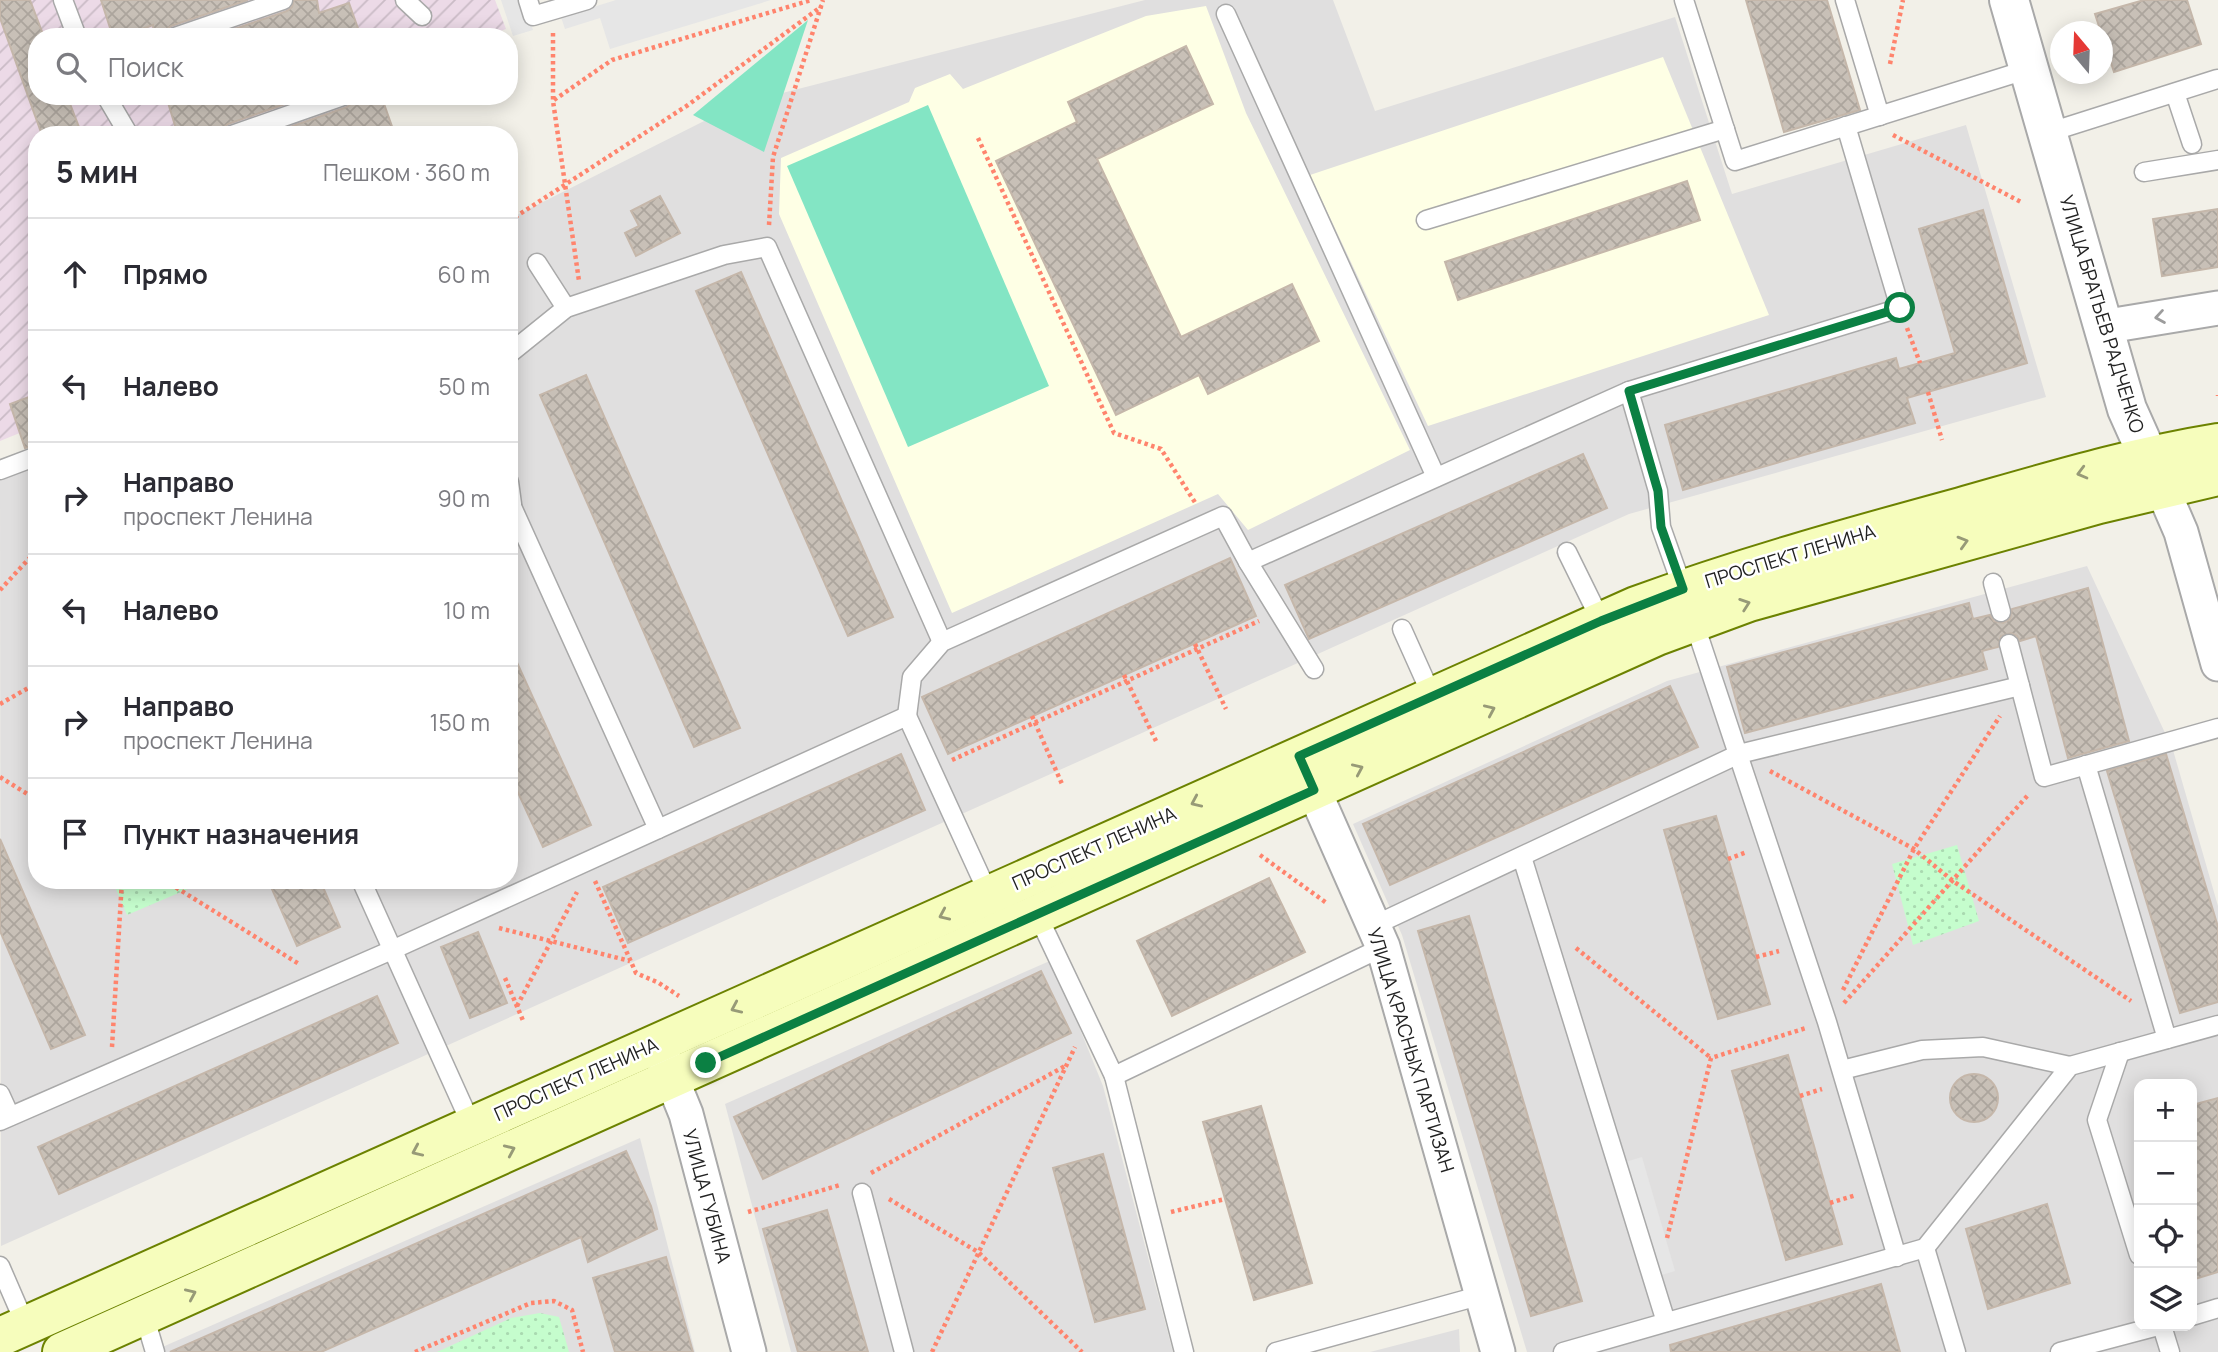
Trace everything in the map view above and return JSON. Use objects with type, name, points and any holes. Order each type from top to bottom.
[{"type":"main road","name":"ПРОСПЕКТ ЛЕНИНА","points":[[62,1352],[1037,914],[1306,773],[1432,696],[1601,621],[1688,605],[1761,598],[2099,504],[2218,443]]},
{"type":"main road","name":"ПРОСПЕКТ ЛЕНИНА","points":[[2155,473],[2218,476]]},
{"type":"main road","name":"ПРОСПЕКТ ЛЕНИНА","points":[[13,1332],[989,895],[1618,653],[1688,605]]},
{"type":"street","name":"УЛИЦА БРАТЬЕВ РАДЧЕНКО","points":[[2009,0],[2127,409],[2182,532],[2212,622],[2218,664]]},
{"type":"street","points":[[2102,327],[2218,308]]},
{"type":"street","name":"УЛИЦА КРАСНЫХ ПАРТИЗАН","points":[[1306,773],[1379,936],[1498,1352]]},
{"type":"street","name":"УЛИЦА ГУБИНА","points":[[657,1043],[686,1114],[749,1352]]},
{"type":"lane","points":[[63,0],[74,28]]},
{"type":"lane","points":[[202,28],[284,0]]},
{"type":"lane","points":[[405,0],[422,16]]},
{"type":"lane","points":[[528,0],[533,16],[587,0]]},
{"type":"lane","points":[[1684,0],[1735,162],[1846,127],[1881,123],[2029,69]]},
{"type":"lane","points":[[1845,0],[1881,123]]},
{"type":"lane","points":[[1226,14],[1436,477]]},
{"type":"lane","points":[[2047,133],[2217,79]]},
{"type":"lane","points":[[2175,93],[2192,144]]},
{"type":"lane","points":[[111,105],[124,126]]},
{"type":"lane","points":[[258,126],[317,105]]},
{"type":"lane","points":[[1248,562],[1629,391],[1900,308],[1846,127]]},
{"type":"lane","points":[[1426,220],[1725,129]]},
{"type":"lane","points":[[2144,172],[2218,160]]},
{"type":"lane","points":[[518,347],[566,308],[724,255],[767,247],[942,642]]},
{"type":"lane","points":[[537,263],[566,308]]},
{"type":"lane","points":[[1629,391],[1658,491],[1661,527],[1827,1022],[1897,1257]]},
{"type":"lane","points":[[0,470],[28,459]]},
{"type":"lane","points":[[989,895],[907,716],[912,677],[942,642],[1223,516],[1314,669]]},
{"type":"lane","points":[[518,518],[658,830]]},
{"type":"lane","points":[[1567,552],[1601,621]]},
{"type":"lane","points":[[1993,583],[2001,612]]},
{"type":"lane","points":[[1402,628],[1432,696]]},
{"type":"lane","points":[[2009,643],[2044,777],[2218,727]]},
{"type":"lane","points":[[1114,1076],[1522,857],[1739,754],[2020,686]]},
{"type":"lane","points":[[0,1094],[5,1119],[476,911],[588,865],[907,716]]},
{"type":"lane","points":[[2086,765],[2164,1030]]},
{"type":"lane","points":[[1522,857],[1666,1322]]},
{"type":"lane","points":[[365,889],[472,1126]]},
{"type":"lane","points":[[1037,914],[1114,1076],[1184,1352]]},
{"type":"lane","points":[[1842,1070],[1922,1051],[1983,1047],[2070,1066],[2120,1052],[2164,1030],[2218,1024]]},
{"type":"lane","points":[[2120,1052],[2097,1121],[2134,1239]]},
{"type":"lane","points":[[1563,1352],[1925,1248],[2070,1066]]},
{"type":"lane","points":[[860,1187],[904,1352]]},
{"type":"lane","points":[[1925,1248],[1956,1352]]},
{"type":"lane","points":[[0,1266],[13,1332]]},
{"type":"lane","points":[[1276,1352],[1482,1295]]},
{"type":"lane","points":[[2197,1314],[2218,1308]]},
{"type":"lane","points":[[145,1315],[155,1352]]},
{"type":"lane","points":[[2060,1352],[2141,1331]]},
{"type":"lane","points":[[2162,1331],[2171,1352]]},
{"type":"path","points":[[553,101],[612,60],[811,0]]},
{"type":"path","points":[[1890,64],[1903,0]]},
{"type":"path","points":[[518,215],[688,105],[822,3]]},
{"type":"path","points":[[767,247],[774,157],[822,3]]},
{"type":"path","points":[[547,12],[555,37],[553,101],[579,284],[566,308]]},
{"type":"path","points":[[1881,123],[2023,203]]},
{"type":"path","points":[[978,138],[1114,433],[1161,449],[1208,522]]},
{"type":"path","points":[[1900,308],[1920,363]]},
{"type":"path","points":[[1928,391],[1942,440]]},
{"type":"path","points":[[0,590],[28,560]]},
{"type":"path","points":[[932,769],[1127,681],[1196,646],[1279,612]]},
{"type":"path","points":[[1196,646],[1226,709]]},
{"type":"path","points":[[1124,675],[1156,741]]},
{"type":"path","points":[[1827,1022],[1914,849],[2020,686]]},
{"type":"path","points":[[0,704],[28,688]]},
{"type":"path","points":[[1032,716],[1062,783]]},
{"type":"path","points":[[1739,754],[1914,849],[1953,881],[2164,1030]]},
{"type":"path","points":[[0,777],[28,794]]},
{"type":"path","points":[[1260,855],[1332,908]]},
{"type":"path","points":[[517,1006],[588,865]]},
{"type":"path","points":[[588,865],[636,973],[687,1001]]},
{"type":"path","points":[[111,1072],[121,889]]},
{"type":"path","points":[[178,889],[323,979]]},
{"type":"path","points":[[476,911],[481,923],[631,962]]},
{"type":"path","points":[[1542,921],[1711,1058]]},
{"type":"path","points":[[505,978],[524,1023]]},
{"type":"path","points":[[932,1352],[1087,1021]]},
{"type":"path","points":[[748,1212],[860,1187],[1066,1065]]},
{"type":"path","points":[[860,1187],[978,1252],[1082,1352]]},
{"type":"path","points":[[1150,1219],[1225,1199]]},
{"type":"path","points":[[415,1352],[531,1303],[554,1301],[572,1310],[583,1352]]},
{"type":"shaded area","points":[[0,0],[495,0],[506,28],[28,28],[28,105],[385,105],[392,126],[28,126],[28,430],[0,441]]},
{"type":"shaded area","points":[[501,0],[523,0],[533,30],[518,34],[518,28],[510,28]]},
{"type":"shaded area","points":[[616,0],[771,0],[610,49],[600,18],[565,29],[561,17]]},
{"type":"shaded area","points":[[1145,0],[1333,0],[1375,111],[1675,17],[1732,194],[1966,125],[2046,397],[1629,514],[1,1246],[0,477],[28,463],[28,889],[518,889],[518,214],[736,105]]},
{"type":"shaded area","points":[[1206,6],[1246,113],[1410,450],[1248,530],[1218,494],[952,613],[779,214],[781,158],[909,102],[915,88],[950,74],[963,89],[1146,16]]},
{"type":"shaded area","points":[[1663,57],[1769,315],[1428,426],[1310,175]]},
{"type":"shaded area","points":[[2087,566],[2173,750],[2218,906],[2218,1352],[1527,1352],[1402,935],[1353,824],[1667,681]]},
{"type":"shaded area","points":[[1052,960],[1103,1086],[1173,1352],[791,1352],[725,1104]]},
{"type":"shaded area","points":[[640,1138],[695,1352],[151,1352]]},
{"type":"shaded area","points":[[1642,1157],[1675,1271],[1655,1277],[1622,1163]]},
{"type":"shaded area","points":[[1459,1329],[1460,1352],[1370,1352]]},
{"type":"green space","points":[[808,20],[764,152],[693,115]]},
{"type":"green space","points":[[928,105],[1049,386],[908,447],[787,166]]},
{"type":"green space","points":[[1957,845],[1979,921],[1913,945],[1892,864]]},
{"type":"green space","points":[[116,889],[188,889],[127,915]]},
{"type":"green space","points":[[540,1313],[559,1317],[569,1352],[437,1352],[511,1318]]},
{"type":"building","points":[[0,0],[30,0],[41,28],[28,28],[28,96],[0,18]]},
{"type":"building","points":[[101,0],[248,0],[168,28],[153,28],[153,25],[145,28],[110,28]]},
{"type":"building","points":[[294,0],[317,0],[319,13],[349,3],[358,28],[237,28],[292,7]]},
{"type":"building","points":[[1746,0],[1827,0],[1860,110],[1784,132]]},
{"type":"building","points":[[2144,0],[2187,0],[2201,44],[2114,72],[2113,21],[2097,21],[2095,14]]},
{"type":"building","points":[[1186,46],[1213,104],[1097,159],[1181,337],[1292,284],[1319,341],[1208,394],[1199,375],[1116,415],[996,161],[1077,122],[1068,102]]},
{"type":"building","points":[[31,105],[70,105],[79,126],[39,126]]},
{"type":"building","points":[[169,105],[282,105],[226,126],[175,126]]},
{"type":"building","points":[[384,105],[392,126],[293,126],[347,107]]},
{"type":"building","points":[[1687,181],[1700,220],[1458,300],[1445,262]]},
{"type":"building","points":[[660,196],[680,233],[636,256],[625,233],[639,226],[631,211]]},
{"type":"building","points":[[2218,209],[2218,267],[2162,276],[2153,219]]},
{"type":"building","points":[[1983,210],[2027,363],[1907,398],[1915,423],[1683,490],[1665,425],[1896,358],[1899,369],[1955,353],[1919,229]]},
{"type":"building","points":[[741,272],[893,617],[848,636],[696,291]]},
{"type":"building","points":[[586,375],[740,728],[694,747],[540,395]]},
{"type":"building","points":[[28,397],[28,447],[25,448],[10,404]]},
{"type":"building","points":[[1583,454],[1607,508],[1309,639],[1285,585]]},
{"type":"building","points":[[1230,558],[1256,616],[948,754],[922,697]]},
{"type":"building","points":[[2088,588],[2129,741],[2068,758],[2036,636],[2020,641],[2011,633],[2001,636],[1998,647],[1982,651],[1987,669],[1745,733],[1727,667],[1969,603],[1973,619],[1990,615],[1994,621],[2003,623],[2010,619],[2012,609]]},
{"type":"building","points":[[518,665],[591,825],[543,847],[518,793]]},
{"type":"building","points":[[1670,686],[1698,747],[1390,885],[1363,824]]},
{"type":"building","points":[[901,754],[925,810],[628,943],[603,887]]},
{"type":"building","points":[[2166,754],[2218,927],[2218,1002],[2180,1013],[2107,771]]},
{"type":"building","points":[[1716,816],[1770,1004],[1718,1019],[1664,830]]},
{"type":"building","points":[[0,839],[85,1035],[51,1049],[0,931]]},
{"type":"building","points":[[1269,878],[1305,952],[1172,1016],[1137,941]]},
{"type":"building","points":[[272,889],[324,889],[340,927],[297,946]]},
{"type":"building","points":[[1469,916],[1582,1301],[1531,1316],[1418,931]]},
{"type":"building","points":[[478,932],[507,1003],[470,1018],[441,947]]},
{"type":"building","points":[[1041,971],[1071,1033],[763,1179],[734,1117]]},
{"type":"building","points":[[377,996],[398,1043],[59,1194],[38,1147]]},
{"type":"building","points":[[1788,1055],[1842,1244],[1786,1260],[1732,1071]]},
{"type":"building","points":[[1974,1074],[1983,1075],[1991,1081],[1997,1089],[1997,1107],[1991,1115],[1983,1121],[1974,1122],[1965,1121],[1957,1115],[1951,1107],[1950,1098],[1951,1089],[1957,1081],[1965,1075]]},
{"type":"building","points":[[2218,1098],[2218,1272],[2197,1278],[2197,1142],[2197,1104]]},
{"type":"building","points":[[1261,1106],[1312,1283],[1254,1300],[1203,1122]]},
{"type":"building","points":[[626,1151],[651,1206],[657,1229],[588,1262],[581,1237],[321,1352],[170,1352]]},
{"type":"building","points":[[1103,1154],[1145,1309],[1095,1322],[1053,1168]]},
{"type":"building","points":[[2047,1204],[2070,1283],[1988,1309],[1966,1229]]},
{"type":"building","points":[[827,1210],[868,1352],[798,1352],[763,1229]]},
{"type":"building","points":[[666,1257],[693,1352],[615,1352],[593,1278]]},
{"type":"building","points":[[1881,1284],[1900,1352],[1671,1352],[1670,1345]]},
{"type":"route","points":[[706,1063],[1314,790],[1299,756],[1601,621],[1683,589],[1661,527],[1658,491],[1629,391],[1900,308]]}]
